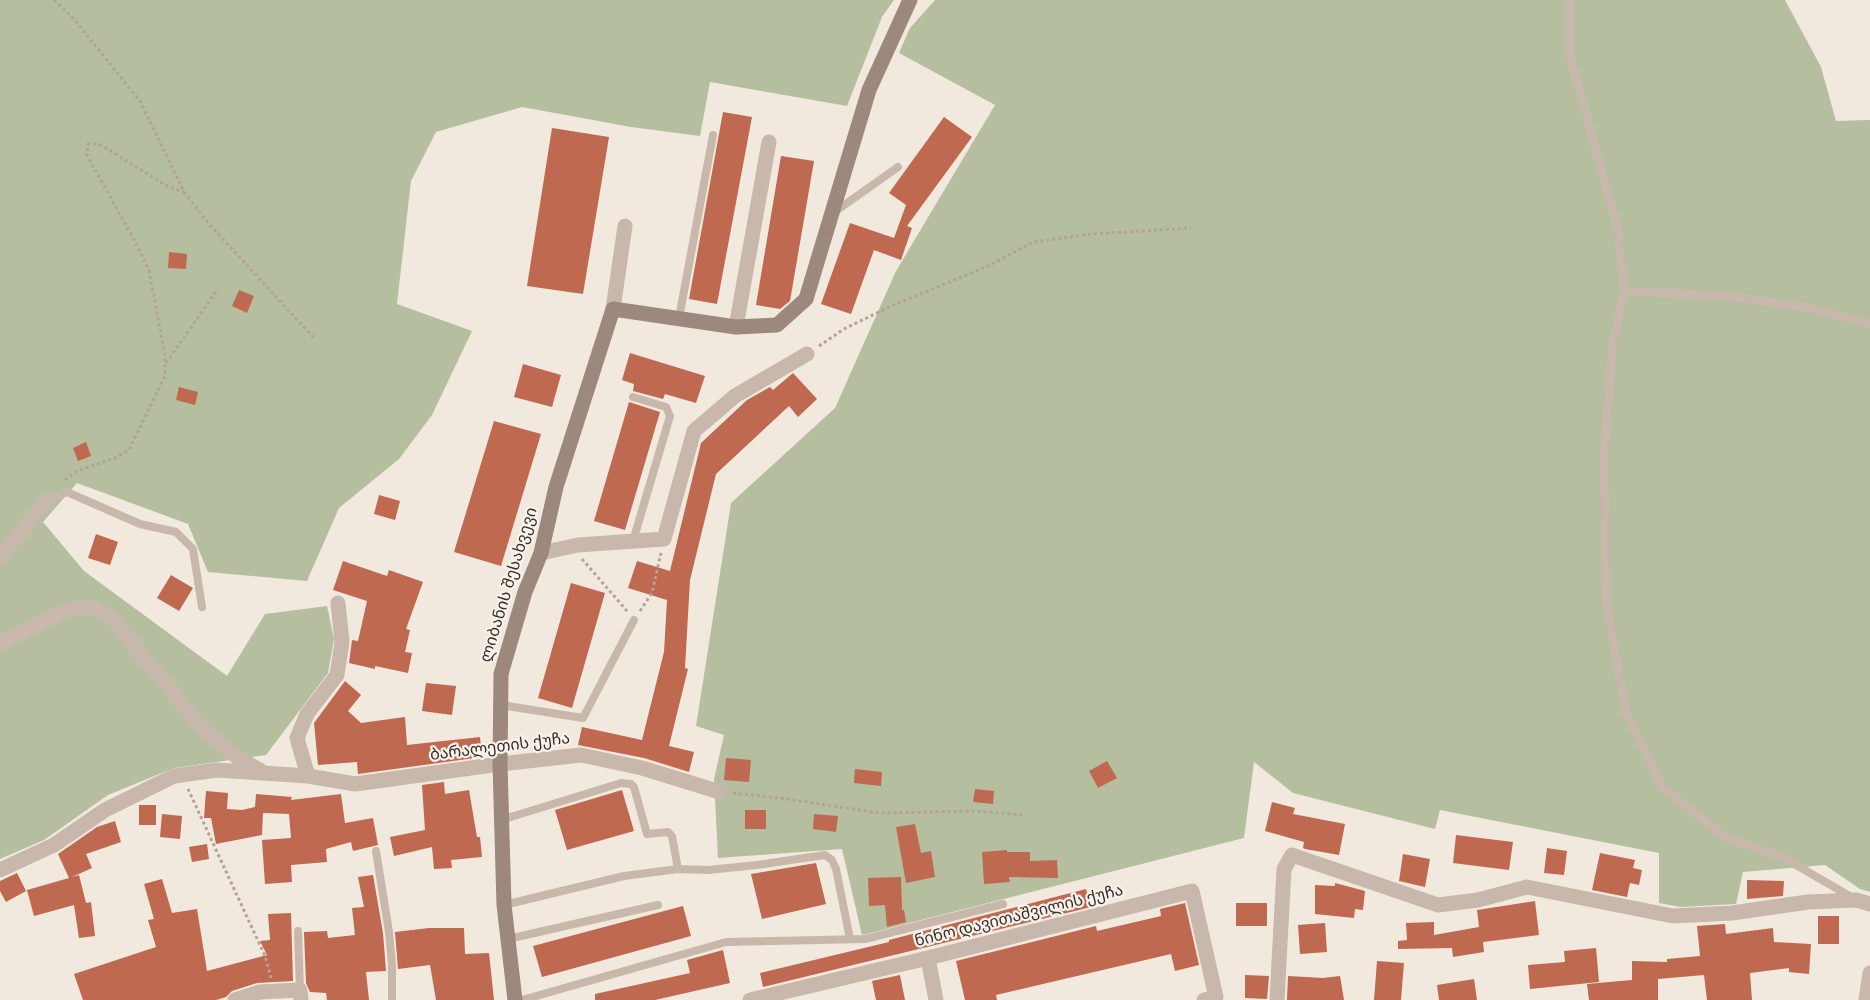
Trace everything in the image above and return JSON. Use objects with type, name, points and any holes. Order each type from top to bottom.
[{"type":"street","points":[[613,309],[736,327],[777,325],[806,299],[869,90],[910,0]]},
{"type":"street","points":[[736,327],[769,142]]},
{"type":"street","name":"ლიბანის შესახვევი","points":[[515,1000],[504,905],[500,764],[501,674],[525,592],[541,553],[556,487],[613,309],[625,226]]},
{"type":"street","points":[[541,553],[572,547],[664,539],[694,431],[735,396],[807,354]]},
{"type":"street","points":[[0,558],[47,500]]},
{"type":"street","points":[[308,776],[297,738],[307,714],[337,675],[342,642],[338,603]]},
{"type":"street","points":[[0,644],[63,612],[81,607],[95,608],[110,616],[201,727],[237,757],[265,773]]},
{"type":"street","name":"ბარალეთის ქუჩა","points":[[0,870],[54,844],[105,810],[174,776],[217,770],[308,776],[355,784],[581,755],[642,768],[720,792]]},
{"type":"street","points":[[1277,1000],[1284,869],[1292,855],[1438,905],[1478,900],[1527,887],[1673,916],[1732,913],[1808,902],[1863,902]]},
{"type":"street","name":"ნინო დავითაშვილის ქუჩა","points":[[750,1000],[928,958],[1192,891],[1210,999]]},
{"type":"street","points":[[928,958],[936,1000]]},
{"type":"street","points":[[1866,1000],[1870,973]]},
{"type":"street","points":[[235,1000],[260,992],[301,995]]},
{"type":"lane","points":[[1570,0],[1570,56],[1618,230],[1624,291],[1613,340],[1604,456],[1606,601],[1626,713],[1662,787],[1725,837],[1784,858],[1863,902]]},
{"type":"lane","points":[[679,318],[713,135]]},
{"type":"lane","points":[[830,215],[898,167]]},
{"type":"lane","points":[[1624,291],[1749,299],[1806,307],[1870,324]]},
{"type":"lane","points":[[633,397],[666,407],[670,416],[633,541]]},
{"type":"lane","points":[[47,500],[67,492],[140,524],[177,532],[193,549],[202,607]]},
{"type":"lane","points":[[501,705],[583,718],[634,620]]},
{"type":"lane","points":[[501,820],[621,783],[631,784],[634,787],[647,834],[668,832],[672,836],[678,869]]},
{"type":"lane","points":[[376,851],[389,932],[392,1000]]},
{"type":"lane","points":[[504,905],[624,876],[678,869],[718,869],[825,855],[832,860],[836,869],[850,939]]},
{"type":"lane","points":[[522,1000],[726,942],[865,939],[1003,904]]},
{"type":"lane","points":[[508,939],[658,905]]},
{"type":"lane","points":[[298,931],[301,995]]},
{"type":"path","points":[[54,0],[73,18],[140,101],[184,192],[210,225],[314,339]]},
{"type":"path","points":[[47,500],[65,480],[77,471],[115,458],[129,450],[165,376],[149,270],[87,155],[88,144],[99,144],[169,187],[184,192]]},
{"type":"path","points":[[807,354],[844,329],[889,307],[988,266],[1033,242],[1092,234],[1191,228]]},
{"type":"path","points":[[165,365],[218,289]]},
{"type":"path","points":[[572,547],[634,620],[652,593],[664,539]]},
{"type":"path","points":[[182,775],[265,957],[273,992]]},
{"type":"path","points":[[720,792],[880,813],[976,811],[1024,815]]},
{"type":"green space","points":[[0,0],[894,0],[882,17],[847,106],[710,82],[700,136],[631,127],[522,107],[436,132],[411,181],[397,304],[472,331],[432,415],[399,459],[339,508],[307,581],[208,572],[188,524],[77,483],[43,522],[84,571],[227,676],[265,614],[327,606],[334,639],[328,673],[266,755],[174,768],[108,795],[44,840],[0,859]]},
{"type":"green space","points":[[935,0],[1785,0],[1821,67],[1836,121],[1870,120],[1870,892],[1860,889],[1825,865],[1743,872],[1736,904],[1681,907],[1659,903],[1659,853],[1440,810],[1435,829],[1293,793],[1254,762],[1244,838],[862,935],[842,849],[718,858],[714,779],[724,735],[696,726],[731,503],[835,408],[896,271],[995,105],[899,53],[910,28]]},
{"type":"building","points":[[723,112],[752,117],[717,304],[689,299]]},
{"type":"building","points":[[944,117],[972,137],[907,226],[912,228],[901,260],[874,250],[851,314],[821,304],[850,223],[894,238],[906,205],[889,193]]},
{"type":"building","points":[[552,128],[609,137],[583,294],[527,286]]},
{"type":"building","points":[[781,156],[814,161],[790,301],[780,309],[756,305]]},
{"type":"building","points":[[169,252],[187,254],[186,269],[168,268]]},
{"type":"building","points":[[239,290],[254,296],[247,313],[232,306]]},
{"type":"building","points":[[630,353],[705,376],[696,403],[665,394],[663,399],[633,391],[634,384],[622,380]]},
{"type":"building","points":[[523,364],[561,375],[552,407],[514,397]]},
{"type":"building","points":[[793,373],[817,399],[798,417],[789,406],[716,474],[690,580],[685,668],[688,669],[669,746],[694,752],[689,772],[644,758],[578,745],[582,727],[642,740],[664,652],[667,600],[628,588],[637,561],[670,571],[701,443],[747,400],[770,387],[773,390]]},
{"type":"building","points":[[179,387],[198,392],[195,405],[176,400]]},
{"type":"building","points":[[629,402],[660,412],[625,530],[594,521]]},
{"type":"building","points":[[494,421],[541,434],[501,566],[454,552]]},
{"type":"building","points":[[86,442],[91,456],[78,461],[73,448]]},
{"type":"building","points":[[379,495],[400,501],[395,520],[374,514]]},
{"type":"building","points":[[96,534],[118,542],[110,565],[88,558]]},
{"type":"building","points":[[343,561],[387,576],[389,570],[423,582],[406,629],[410,630],[405,652],[412,653],[408,673],[349,663],[352,640],[358,641],[367,601],[333,590]]},
{"type":"building","points":[[171,575],[193,588],[179,611],[157,598]]},
{"type":"building","points":[[571,583],[605,593],[572,708],[538,698]]},
{"type":"building","points":[[345,681],[361,695],[348,711],[361,723],[405,717],[407,745],[480,737],[482,757],[358,774],[357,762],[318,765],[314,723]]},
{"type":"building","points":[[426,683],[456,686],[452,715],[422,711]]},
{"type":"building","points":[[726,758],[751,760],[749,782],[724,780]]},
{"type":"building","points":[[1107,761],[1117,778],[1098,788],[1089,771]]},
{"type":"building","points":[[855,769],[882,772],[881,786],[854,783]]},
{"type":"building","points":[[444,782],[445,794],[469,790],[477,837],[480,837],[482,857],[451,860],[452,868],[434,869],[432,847],[394,856],[390,837],[425,830],[422,785]]},
{"type":"building","points":[[975,789],[994,791],[993,804],[973,802]]},
{"type":"building","points":[[622,790],[634,831],[567,850],[555,810]]},
{"type":"building","points":[[206,791],[228,793],[227,809],[242,810],[255,807],[256,794],[292,797],[291,800],[341,794],[345,823],[373,818],[378,845],[353,851],[351,842],[326,849],[327,862],[291,865],[292,882],[265,884],[262,840],[291,838],[289,814],[263,813],[262,835],[216,844],[211,818],[204,818]]},
{"type":"building","points":[[1272,802],[1295,808],[1293,814],[1345,824],[1339,855],[1305,849],[1303,848],[1304,842],[1265,831]]},
{"type":"building","points":[[139,805],[156,805],[156,825],[139,825]]},
{"type":"building","points":[[745,810],[766,810],[766,829],[745,829]]},
{"type":"building","points":[[162,814],[182,816],[180,839],[160,837]]},
{"type":"building","points":[[814,814],[838,816],[836,832],[813,829]]},
{"type":"building","points":[[115,821],[121,842],[86,854],[92,868],[72,877],[79,875],[86,903],[91,902],[95,936],[79,938],[74,905],[34,916],[27,890],[69,878],[58,854],[97,827]]},
{"type":"building","points":[[915,824],[921,853],[931,851],[935,877],[906,883],[896,827]]},
{"type":"building","points":[[1456,835],[1513,842],[1509,870],[1453,863]]},
{"type":"building","points":[[207,844],[209,859],[192,862],[189,847]]},
{"type":"building","points":[[1547,848],[1567,851],[1564,875],[1544,873]]},
{"type":"building","points":[[1007,850],[1007,852],[1030,852],[1030,861],[1057,860],[1058,878],[1009,877],[1010,882],[984,884],[982,852]]},
{"type":"building","points":[[1600,853],[1635,860],[1633,868],[1642,870],[1639,885],[1630,883],[1627,897],[1592,890]]},
{"type":"building","points":[[1403,854],[1430,859],[1425,887],[1399,881]]},
{"type":"building","points":[[816,863],[826,904],[762,919],[751,874]]},
{"type":"building","points":[[17,873],[26,891],[6,902],[0,891],[0,881]]},
{"type":"building","points":[[373,875],[383,933],[386,971],[366,972],[369,1000],[327,1000],[326,993],[310,992],[306,983],[304,932],[327,931],[328,938],[355,935],[352,908],[364,907],[358,877]]},
{"type":"building","points":[[901,877],[902,910],[904,910],[906,922],[887,927],[885,905],[869,906],[868,878]]},
{"type":"building","points":[[162,879],[172,913],[197,909],[207,971],[267,955],[260,941],[270,940],[268,914],[291,913],[293,981],[257,983],[232,991],[226,997],[216,1000],[83,1000],[74,974],[156,947],[148,920],[154,919],[144,884]]},
{"type":"building","points":[[1747,880],[1784,881],[1783,896],[1747,899]]},
{"type":"building","points":[[1335,883],[1365,891],[1363,910],[1355,909],[1354,918],[1315,914],[1315,885],[1335,886]]},
{"type":"building","points":[[1086,889],[1091,907],[763,987],[760,973],[889,942],[889,940]]},
{"type":"building","points":[[1535,901],[1539,935],[1483,942],[1484,952],[1453,957],[1452,948],[1398,949],[1398,941],[1407,940],[1406,923],[1434,922],[1434,935],[1479,927],[1477,910]]},
{"type":"building","points":[[1185,903],[1199,965],[1175,971],[1171,954],[996,995],[997,1000],[965,1000],[956,961],[1096,926],[1097,931],[1161,916],[1160,909]]},
{"type":"building","points":[[1236,903],[1267,903],[1267,926],[1236,926]]},
{"type":"building","points":[[683,906],[691,936],[542,977],[533,946]]},
{"type":"building","points":[[1818,916],[1839,916],[1839,944],[1818,944]]},
{"type":"building","points":[[1325,923],[1327,952],[1300,954],[1298,925]]},
{"type":"building","points":[[1725,924],[1726,934],[1773,928],[1774,942],[1811,944],[1809,974],[1789,972],[1789,968],[1750,973],[1752,1000],[1707,1000],[1704,975],[1658,979],[1658,1000],[1589,1000],[1587,984],[1632,980],[1632,961],[1667,962],[1667,959],[1700,956],[1697,926]]},
{"type":"building","points":[[429,928],[464,928],[465,954],[489,953],[494,1000],[436,1000],[430,965],[398,969],[395,932]]},
{"type":"building","points":[[1596,948],[1599,982],[1530,989],[1528,965],[1565,962],[1564,951]]},
{"type":"building","points":[[723,950],[730,983],[655,1000],[595,1000],[595,994],[690,973],[687,960]]},
{"type":"building","points":[[1377,961],[1404,963],[1401,1000],[1374,1000]]},
{"type":"building","points":[[900,975],[905,1000],[876,1000],[872,981]]},
{"type":"building","points":[[1245,975],[1269,976],[1267,999],[1245,998]]},
{"type":"building","points":[[1288,976],[1323,978],[1340,976],[1344,1000],[1287,1000]]},
{"type":"building","points":[[1474,979],[1477,1000],[1439,1000],[1437,985]]}]
